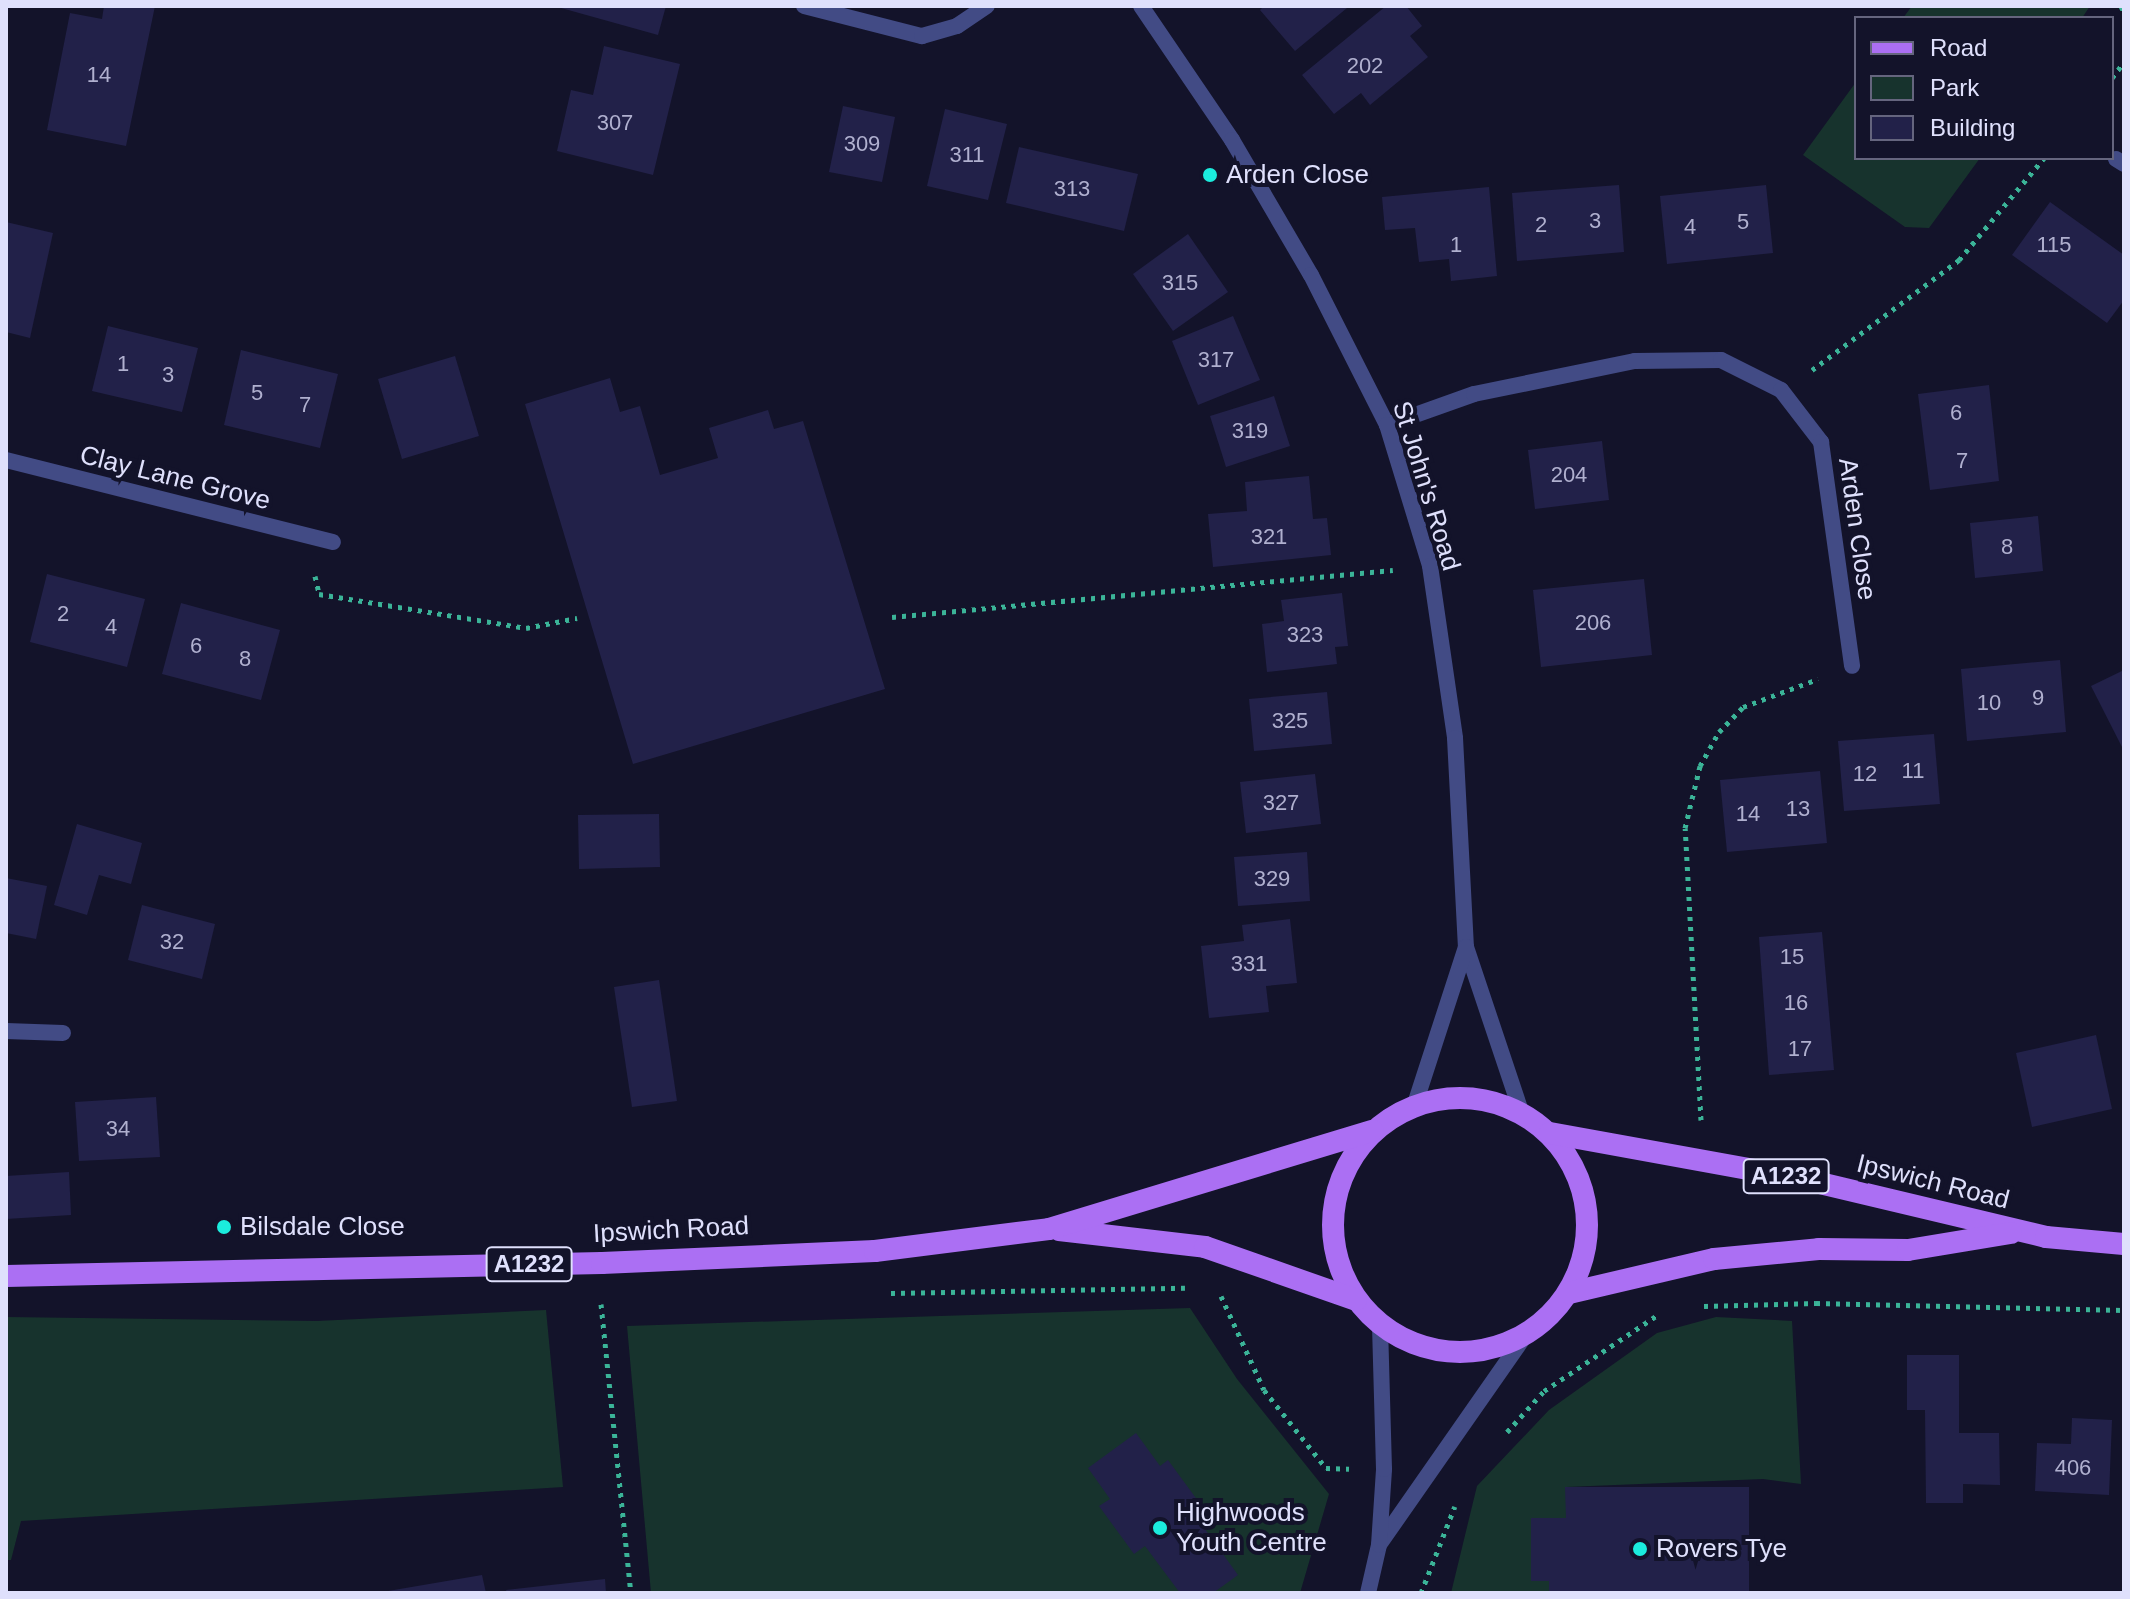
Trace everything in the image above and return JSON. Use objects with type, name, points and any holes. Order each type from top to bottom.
[{"type":"main road","name":"A1232","points":[[1468,1096],[1521,1111],[1550,1133],[1580,1178],[1588,1234],[1569,1293],[1524,1337],[1472,1353],[1421,1347],[1380,1325],[1356,1300],[1336,1260],[1332,1234],[1340,1179],[1372,1131],[1415,1104],[1468,1096]]},
{"type":"main road","name":"Ipswich Road","points":[[6,1276],[602,1263],[875,1251],[1049,1229],[1372,1131]]},
{"type":"main road","name":"Ipswich Road","points":[[1550,1133],[1803,1179],[2020,1232],[2124,1244]]},
{"type":"main road","name":"Ipswich Road","points":[[1049,1229],[1205,1247],[1356,1300]]},
{"type":"main road","name":"Ipswich Road","points":[[1569,1293],[1714,1259],[1819,1249],[1908,1250],[2020,1232]]},
{"type":"street","points":[[804,6],[922,36],[957,26],[987,6]]},
{"type":"street","name":"St John's Road","points":[[1141,6],[1232,140],[1311,275],[1387,425],[1430,566],[1455,738],[1466,947],[1521,1111]]},
{"type":"street","name":"Arden Close","points":[[1387,425],[1474,394],[1635,361],[1721,360],[1781,390],[1821,442],[1852,666]]},
{"type":"street","name":"Clay Lane Grove","points":[[6,460],[333,542]]},
{"type":"street","name":"St John's Road","points":[[1415,1104],[1466,947]]},
{"type":"street","points":[[6,1031],[63,1033]]},
{"type":"street","points":[[1368,1593],[1379,1545],[1384,1469],[1380,1325]]},
{"type":"street","points":[[1379,1545],[1524,1337]]},
{"type":"path","points":[[2121,6],[2124,12]]},
{"type":"path","points":[[1781,390],[1862,337],[1959,260],[2042,160]]},
{"type":"path","points":[[892,617],[1430,566]]},
{"type":"path","points":[[319,594],[526,628],[577,618]]},
{"type":"path","points":[[1704,1161],[1685,828],[1700,766],[1719,732],[1743,707],[1852,666]]},
{"type":"path","points":[[885,1293],[1202,1288]]},
{"type":"path","points":[[1217,1288],[1264,1390],[1326,1468],[1384,1469]]},
{"type":"path","points":[[616,1297],[600,1297],[631,1593]]},
{"type":"path","points":[[1694,1307],[1801,1303],[2124,1310]]},
{"type":"path","points":[[1496,1443],[1544,1391],[1665,1310]]},
{"type":"path","points":[[1421,1593],[1467,1475],[1426,1478]]},
{"type":"green space","points":[[1912,6],[2090,6],[2083,16],[1904,16]]},
{"type":"green space","points":[[1854,85],[1854,160],[1979,160],[1929,228],[1905,227],[1803,155]]},
{"type":"green space","points":[[1190,1308],[1237,1379],[1329,1494],[1300,1593],[651,1593],[627,1326]]},
{"type":"green space","points":[[546,1310],[563,1487],[21,1521],[11,1560],[6,1560],[6,1317],[317,1321]]},
{"type":"green space","points":[[1716,1317],[1792,1321],[1801,1484],[1763,1479],[1566,1487],[1566,1518],[1531,1518],[1531,1580],[1549,1581],[1549,1593],[1451,1593],[1477,1486],[1549,1410],[1657,1333]]},
{"type":"building","points":[[104,6],[155,6],[126,146],[47,130],[70,13],[102,19]]},
{"type":"building","points":[[554,6],[666,6],[658,35]]},
{"type":"building","points":[[1264,6],[1347,8],[1295,51],[1260,10]]},
{"type":"building","points":[[1386,6],[1406,6],[1422,26],[1410,36],[1428,57],[1370,105],[1361,93],[1334,114],[1302,75]]},
{"type":"building","points":[[604,46],[680,64],[653,175],[557,151],[571,90],[593,95]]},
{"type":"building","points":[[843,106],[895,117],[882,182],[829,172]]},
{"type":"building","points":[[945,109],[1007,124],[988,200],[927,186]]},
{"type":"building","points":[[1019,147],[1138,174],[1124,231],[1006,203]]},
{"type":"building","points":[[1619,185],[1624,252],[1517,261],[1512,193]]},
{"type":"building","points":[[1766,185],[1773,253],[1667,264],[1660,196]]},
{"type":"building","points":[[1489,187],[1497,276],[1451,281],[1449,259],[1419,262],[1415,228],[1385,230],[1382,197]]},
{"type":"building","points":[[2050,202],[2124,255],[2124,300],[2107,323],[2012,255]]},
{"type":"building","points":[[6,222],[53,233],[30,338],[6,332]]},
{"type":"building","points":[[1188,234],[1228,292],[1173,331],[1133,274]]},
{"type":"building","points":[[1233,316],[1260,380],[1198,405],[1172,341]]},
{"type":"building","points":[[108,326],[198,348],[182,412],[92,391]]},
{"type":"building","points":[[241,350],[338,374],[320,448],[224,425]]},
{"type":"building","points":[[455,356],[479,436],[402,459],[378,379]]},
{"type":"building","points":[[610,378],[620,412],[640,406],[660,475],[718,458],[709,428],[768,410],[774,429],[803,421],[885,689],[633,764],[525,404]]},
{"type":"building","points":[[1989,385],[1999,481],[1930,490],[1918,394]]},
{"type":"building","points":[[1274,396],[1290,446],[1226,467],[1210,416]]},
{"type":"building","points":[[1602,441],[1609,500],[1535,509],[1528,450]]},
{"type":"building","points":[[1309,476],[1313,519],[1327,518],[1331,555],[1213,567],[1208,514],[1247,511],[1245,482]]},
{"type":"building","points":[[2038,516],[2043,571],[1975,578],[1970,523]]},
{"type":"building","points":[[47,574],[145,599],[127,667],[30,642]]},
{"type":"building","points":[[1644,579],[1652,655],[1541,667],[1533,590]]},
{"type":"building","points":[[1342,593],[1348,646],[1335,647],[1337,664],[1267,672],[1262,624],[1284,621],[1281,600]]},
{"type":"building","points":[[181,603],[280,630],[261,700],[162,674]]},
{"type":"building","points":[[2060,660],[2066,732],[1967,741],[1961,669]]},
{"type":"building","points":[[2124,670],[2124,751],[2091,686]]},
{"type":"building","points":[[1327,692],[1332,744],[1254,751],[1249,699]]},
{"type":"building","points":[[1934,734],[1940,804],[1844,811],[1838,741]]},
{"type":"building","points":[[1820,771],[1827,843],[1727,852],[1720,780]]},
{"type":"building","points":[[1315,774],[1321,824],[1246,833],[1240,782]]},
{"type":"building","points":[[659,814],[660,867],[579,869],[578,815]]},
{"type":"building","points":[[77,824],[142,843],[131,884],[99,875],[87,915],[54,905]]},
{"type":"building","points":[[1307,852],[1310,901],[1238,906],[1234,857]]},
{"type":"building","points":[[6,878],[47,886],[36,939],[6,933]]},
{"type":"building","points":[[142,905],[215,924],[202,979],[128,960]]},
{"type":"building","points":[[1290,919],[1297,983],[1266,986],[1269,1012],[1209,1018],[1201,946],[1244,941],[1242,925]]},
{"type":"building","points":[[1822,932],[1834,1070],[1769,1075],[1759,937]]},
{"type":"building","points":[[659,980],[677,1101],[632,1107],[614,987]]},
{"type":"building","points":[[2096,1035],[2112,1109],[2032,1127],[2016,1053]]},
{"type":"building","points":[[156,1097],[160,1157],[79,1161],[75,1102]]},
{"type":"building","points":[[69,1172],[71,1215],[6,1219],[6,1176]]},
{"type":"building","points":[[1907,1355],[1959,1355],[1959,1433],[1999,1433],[2000,1485],[1963,1484],[1963,1503],[1926,1503],[1925,1410],[1907,1410]]},
{"type":"building","points":[[2072,1418],[2112,1420],[2109,1495],[2035,1491],[2037,1443],[2071,1444]]},
{"type":"building","name":"Highwoods Youth Centre","points":[[1136,1433],[1160,1466],[1168,1460],[1201,1505],[1192,1511],[1238,1575],[1213,1593],[1180,1593],[1145,1546],[1134,1554],[1099,1506],[1110,1499],[1088,1468]]},
{"type":"building","name":"Rovers Tye","points":[[1565,1487],[1749,1487],[1749,1593],[1549,1593],[1549,1581],[1531,1581],[1531,1518],[1566,1518]]},
{"type":"building","points":[[482,1575],[486,1593],[388,1593],[388,1591]]},
{"type":"building","points":[[605,1579],[606,1593],[507,1593],[506,1590]]},
{"type":"place","name":"Arden Close","points":[[1210,175]]},
{"type":"place","name":"Bilsdale Close","points":[[224,1227]]},
{"type":"place","name":"Highwoods Youth Centre","points":[[1160,1528]]},
{"type":"place","name":"Rovers Tye","points":[[1640,1549]]}]
